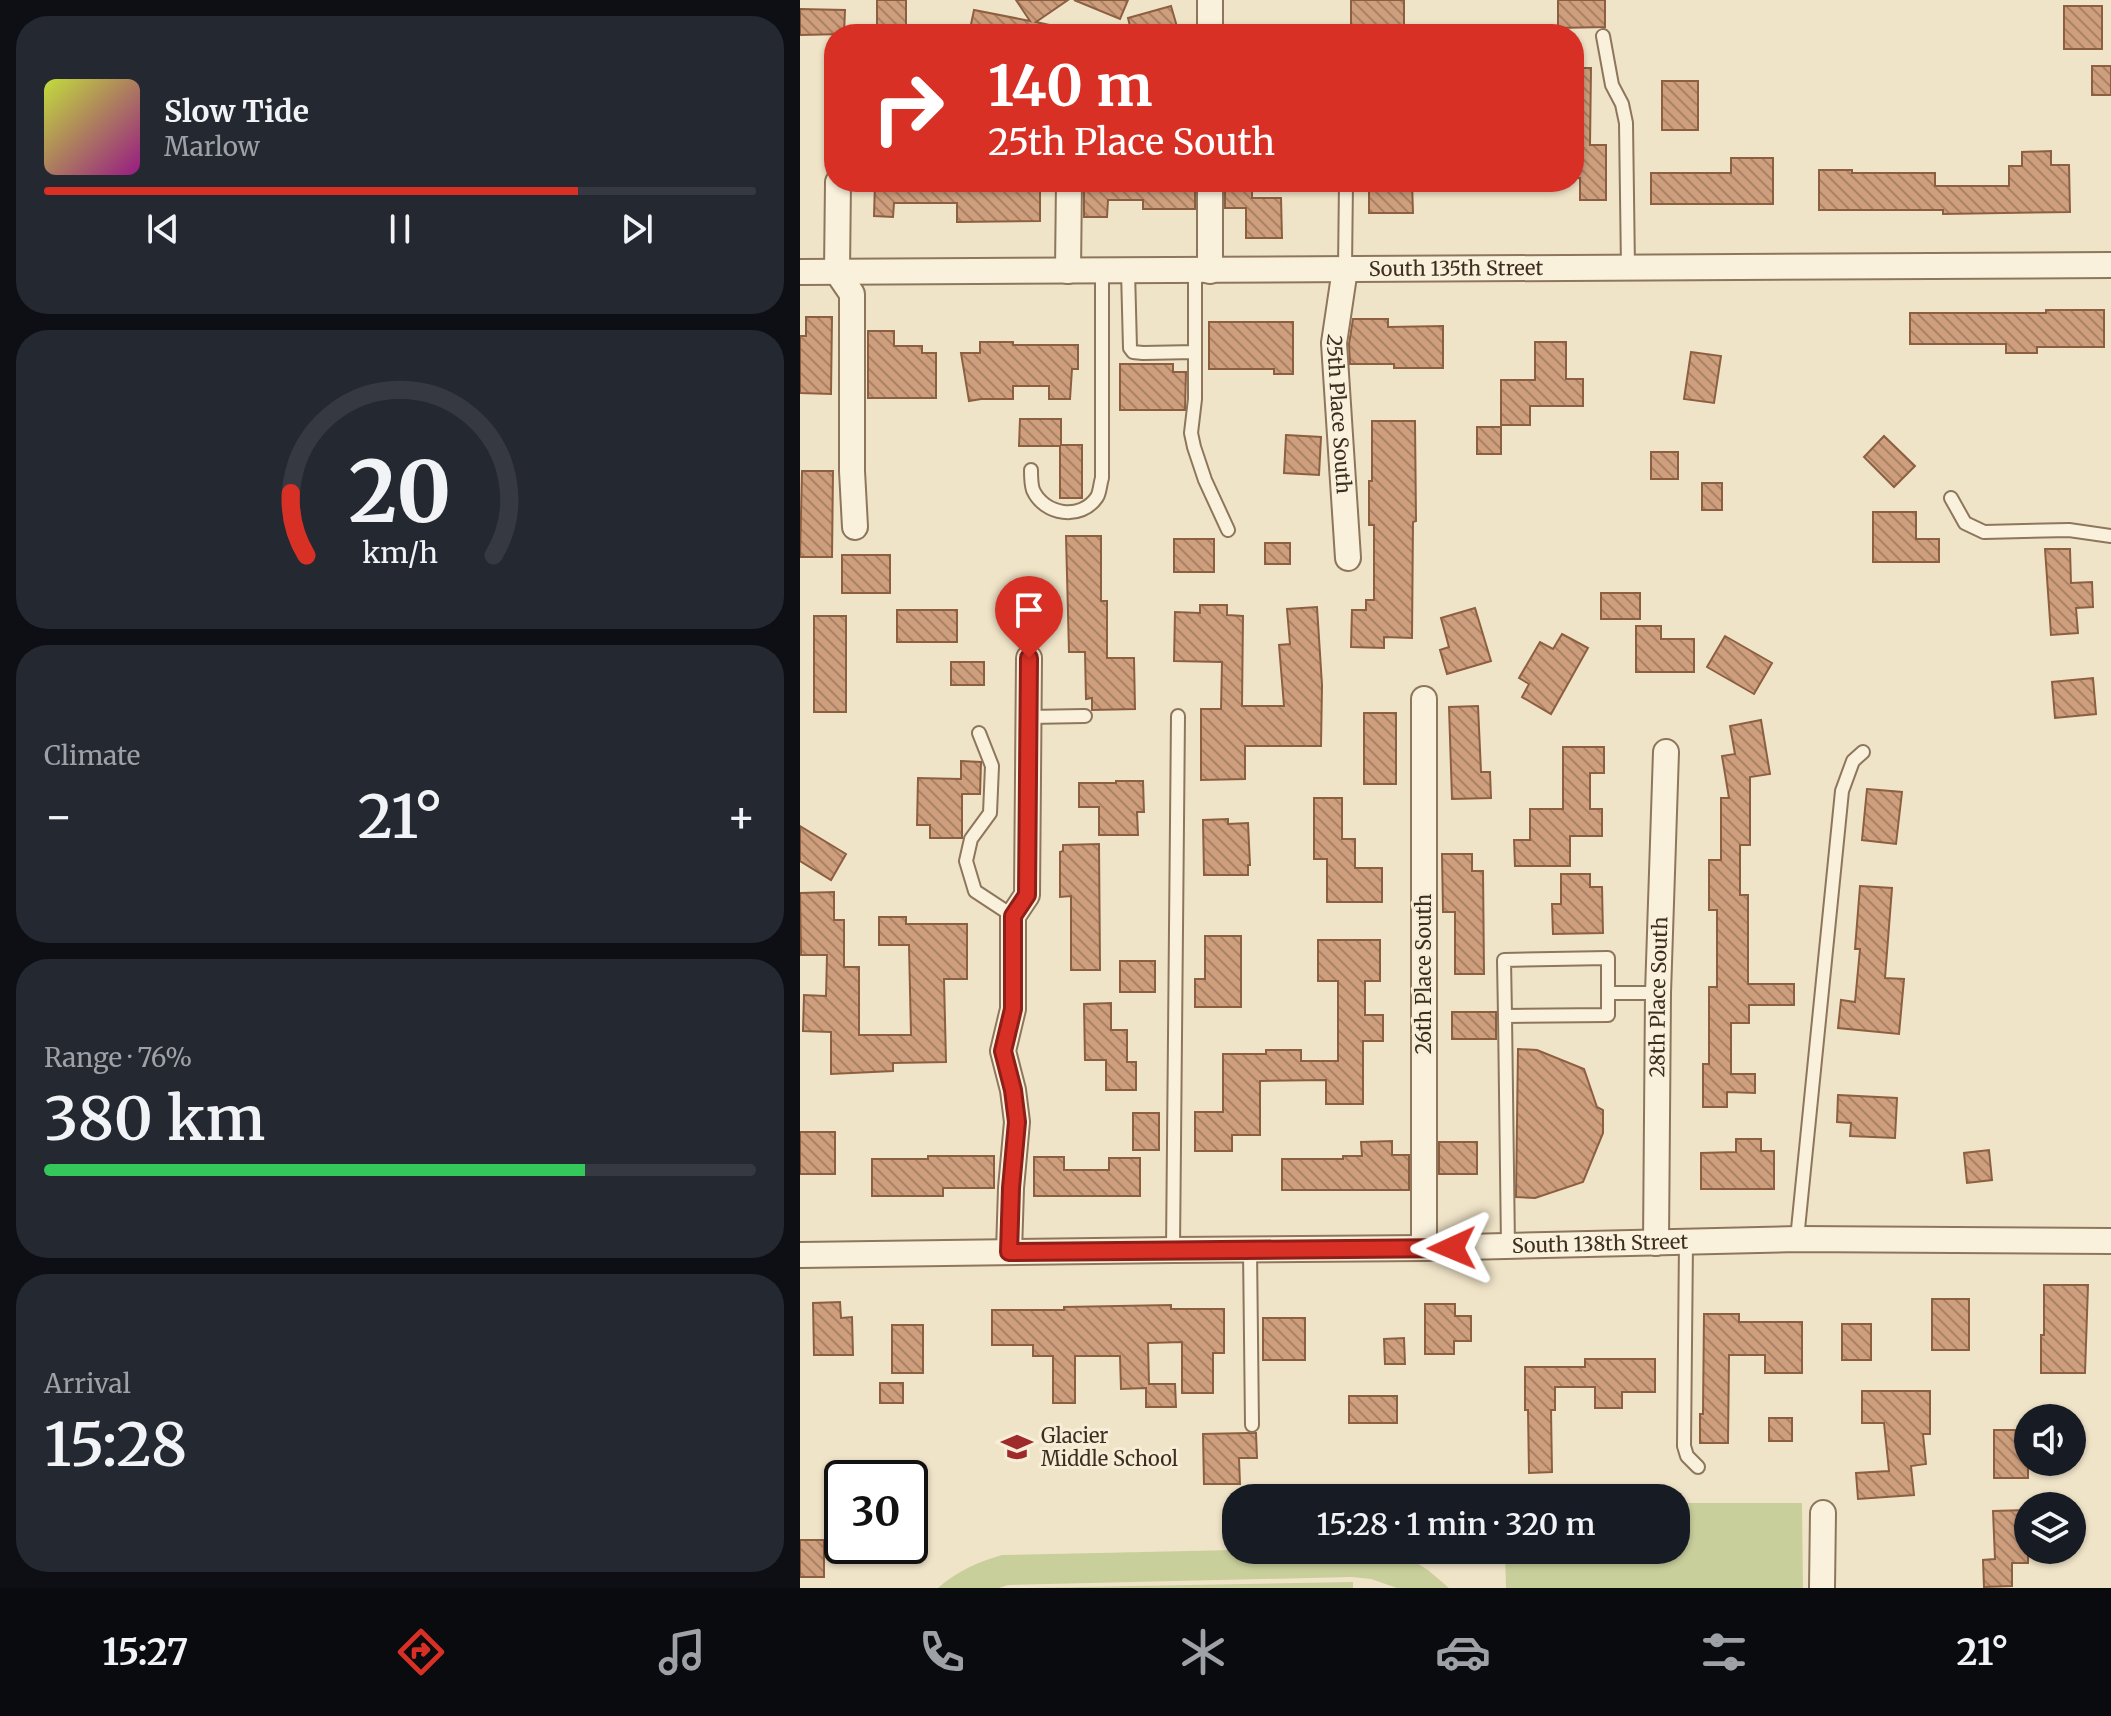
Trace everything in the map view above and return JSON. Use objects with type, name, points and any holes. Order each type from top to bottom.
[{"type":"street","points":[[1210,0],[1210,24]]},
{"type":"street","points":[[838,192],[837,272],[852,294],[855,527]]},
{"type":"street","points":[[1068,271],[1069,192]]},
{"type":"street","points":[[1203,271],[1209,192]]},
{"type":"street","name":"South 135th Street","points":[[800,272],[2111,265]]},
{"type":"street","name":"25th Place South","points":[[1345,269],[1334,343],[1348,558]]},
{"type":"street","points":[[1009,1252],[1017,1122],[1003,1051],[1013,1009],[1013,916],[1027,895],[1029,658]]},
{"type":"street","name":"26th Place South","points":[[1424,699],[1424,1248]]},
{"type":"street","name":"28th Place South","points":[[1656,1243],[1658,993],[1666,752]]},
{"type":"street","name":"South 138th Street","points":[[800,1255],[1508,1247],[1797,1239],[2111,1241]]},
{"type":"street","points":[[1822,1588],[1823,1513]]},
{"type":"lane","points":[[1603,36],[1612,85],[1622,104],[1626,123],[1628,268]]},
{"type":"lane","points":[[1345,269],[1346,192]]},
{"type":"lane","points":[[1031,470],[1032,488],[1042,504],[1064,513],[1087,507],[1098,495],[1102,478],[1102,271]]},
{"type":"lane","points":[[1128,271],[1130,348],[1133,352],[1195,352]]},
{"type":"lane","points":[[1203,271],[1191,433],[1205,480],[1228,530]]},
{"type":"lane","points":[[1951,498],[1965,523],[1984,532],[2069,530],[2111,536]]},
{"type":"lane","points":[[1029,717],[1085,716]]},
{"type":"lane","points":[[1173,1250],[1178,716]]},
{"type":"lane","points":[[979,733],[992,766],[990,813],[971,839],[966,861],[975,891],[1013,916]]},
{"type":"lane","points":[[1797,1239],[1842,791],[1853,761],[1863,752]]},
{"type":"lane","points":[[1505,1016],[1608,1015],[1608,958],[1504,960],[1508,1247]]},
{"type":"lane","points":[[1608,993],[1658,993]]},
{"type":"lane","points":[[1686,1242],[1684,1446],[1687,1456],[1698,1467]]},
{"type":"lane","points":[[1250,1249],[1252,1425]]},
{"type":"green space","points":[[1690,1503],[1802,1503],[1803,1588],[1506,1588],[1505,1564],[1690,1564]]},
{"type":"green space","points":[[1222,1550],[1222,1564],[1418,1564],[1449,1588],[1397,1588],[1371,1579],[1352,1577],[938,1588],[968,1568],[1002,1555]]},
{"type":"green space","points":[[1353,1582],[1353,1588],[1026,1588]]},
{"type":"building","points":[[877,0],[906,0],[906,24],[877,24]]},
{"type":"building","points":[[1016,0],[1068,0],[1036,22],[1045,24],[971,24],[974,10],[1030,21]]},
{"type":"building","points":[[1074,0],[1128,0],[1120,19]]},
{"type":"building","points":[[1351,0],[1404,0],[1404,24],[1351,24]]},
{"type":"building","points":[[1558,0],[1605,0],[1605,27],[1558,24]]},
{"type":"building","points":[[1171,6],[1176,24],[1130,24],[1128,18]]},
{"type":"building","points":[[2064,6],[2102,6],[2102,49],[2064,49]]},
{"type":"building","points":[[800,9],[845,10],[844,24],[824,24],[824,34],[800,35]]},
{"type":"building","points":[[2092,66],[2111,66],[2111,95],[2092,95]]},
{"type":"building","points":[[1584,68],[1591,68],[1590,145],[1606,145],[1606,200],[1580,200],[1580,192],[1584,192]]},
{"type":"building","points":[[1662,81],[1698,81],[1698,130],[1662,130]]},
{"type":"building","points":[[2051,151],[2051,165],[2069,165],[2070,212],[1943,214],[1943,210],[1819,210],[1819,170],[1935,173],[1935,186],[2009,186],[2009,166],[2022,166],[2022,152]]},
{"type":"building","points":[[1731,158],[1773,158],[1773,204],[1651,204],[1651,173],[1731,173]]},
{"type":"building","points":[[875,192],[1040,192],[1040,221],[957,222],[957,203],[894,203],[893,217],[874,216]]},
{"type":"building","points":[[1084,192],[1195,192],[1195,209],[1143,209],[1143,200],[1108,200],[1107,217],[1084,217]]},
{"type":"building","points":[[1225,192],[1252,192],[1252,198],[1281,198],[1282,238],[1246,238],[1246,208],[1225,208]]},
{"type":"building","points":[[1369,192],[1412,192],[1413,213],[1369,213]]},
{"type":"building","points":[[2046,310],[2104,310],[2104,347],[2037,347],[2037,353],[2006,353],[2006,344],[1910,344],[1910,313],[2046,313]]},
{"type":"building","points":[[806,317],[832,317],[831,394],[800,393],[800,336],[806,336]]},
{"type":"building","points":[[1353,319],[1388,319],[1388,327],[1443,326],[1443,368],[1350,364]]},
{"type":"building","points":[[1209,322],[1293,322],[1293,374],[1274,374],[1274,369],[1209,369]]},
{"type":"building","points":[[868,331],[894,331],[894,346],[922,346],[922,353],[936,353],[936,398],[868,398]]},
{"type":"building","points":[[980,342],[1078,345],[1078,369],[1072,369],[1070,399],[1049,399],[1049,386],[1013,386],[1013,399],[969,401],[961,353],[980,353]]},
{"type":"building","points":[[1535,342],[1566,342],[1566,379],[1583,379],[1583,406],[1530,406],[1530,425],[1501,425],[1501,380],[1535,380]]},
{"type":"building","points":[[1691,352],[1721,356],[1714,403],[1684,399]]},
{"type":"building","points":[[1120,364],[1173,364],[1173,372],[1186,372],[1185,410],[1120,410]]},
{"type":"building","points":[[1020,419],[1061,419],[1061,445],[1082,445],[1082,498],[1060,498],[1060,446],[1019,446]]},
{"type":"building","points":[[1372,421],[1415,421],[1412,638],[1384,637],[1384,648],[1351,647],[1352,610],[1366,610],[1366,600],[1374,600],[1374,525],[1369,525]]},
{"type":"building","points":[[1477,427],[1501,427],[1501,454],[1477,454]]},
{"type":"building","points":[[1286,435],[1321,437],[1319,475],[1284,473]]},
{"type":"building","points":[[1884,436],[1915,466],[1894,487],[1864,457]]},
{"type":"building","points":[[1651,452],[1678,452],[1678,479],[1651,479]]},
{"type":"building","points":[[802,471],[833,471],[832,557],[800,557]]},
{"type":"building","points":[[1702,483],[1722,483],[1722,510],[1702,510]]},
{"type":"building","points":[[1873,512],[1916,512],[1916,539],[1939,539],[1939,562],[1873,562]]},
{"type":"building","points":[[1066,536],[1101,536],[1101,601],[1107,601],[1107,658],[1134,658],[1135,709],[1092,710],[1092,698],[1086,699],[1085,652],[1069,652]]},
{"type":"building","points":[[1174,539],[1214,539],[1214,572],[1174,572]]},
{"type":"building","points":[[1265,543],[1290,543],[1290,564],[1265,564]]},
{"type":"building","points":[[2045,549],[2070,549],[2071,583],[2092,582],[2093,607],[2076,608],[2078,633],[2051,635]]},
{"type":"building","points":[[842,555],[890,555],[890,593],[842,593]]},
{"type":"building","points":[[1601,593],[1640,593],[1640,619],[1601,619]]},
{"type":"building","points":[[1200,605],[1227,605],[1227,615],[1243,616],[1242,706],[1284,706],[1279,645],[1290,644],[1287,609],[1317,607],[1322,685],[1321,746],[1245,746],[1245,779],[1201,780],[1201,709],[1221,709],[1222,662],[1174,661],[1175,612],[1200,613]]},
{"type":"building","points":[[1475,608],[1491,661],[1447,674],[1440,650],[1449,647],[1441,618]]},
{"type":"building","points":[[897,610],[957,610],[957,642],[897,642]]},
{"type":"building","points":[[814,616],[846,616],[846,712],[814,712]]},
{"type":"building","points":[[1636,626],[1661,626],[1661,639],[1694,639],[1694,672],[1636,672]]},
{"type":"building","points":[[1562,634],[1588,648],[1551,714],[1522,697],[1529,684],[1519,678],[1540,642],[1553,649]]},
{"type":"building","points":[[1725,636],[1772,663],[1754,694],[1707,667]]},
{"type":"building","points":[[951,662],[984,662],[984,685],[951,685]]},
{"type":"building","points":[[2093,678],[2096,714],[2055,718],[2052,682]]},
{"type":"building","points":[[1478,706],[1481,772],[1490,772],[1491,798],[1452,799],[1449,707]]},
{"type":"building","points":[[1364,713],[1396,713],[1396,784],[1364,784]]},
{"type":"building","points":[[1761,720],[1770,774],[1750,777],[1750,845],[1740,845],[1740,895],[1748,895],[1748,984],[1794,984],[1794,1005],[1749,1005],[1749,1023],[1731,1023],[1731,1074],[1755,1074],[1755,1093],[1727,1092],[1727,1107],[1703,1107],[1703,1064],[1709,1064],[1709,987],[1717,987],[1717,910],[1709,910],[1709,860],[1721,860],[1721,798],[1729,798],[1722,756],[1735,754],[1730,726]]},
{"type":"building","points":[[1563,747],[1604,747],[1604,773],[1590,773],[1590,809],[1602,809],[1602,836],[1570,836],[1570,866],[1515,866],[1514,840],[1530,840],[1530,809],[1563,809]]},
{"type":"building","points":[[961,761],[981,762],[980,794],[962,794],[962,838],[930,838],[930,825],[917,825],[918,778],[961,779]]},
{"type":"building","points":[[1143,781],[1144,812],[1137,812],[1138,835],[1099,835],[1099,807],[1079,807],[1079,783]]},
{"type":"building","points":[[1867,789],[1902,792],[1896,844],[1862,840]]},
{"type":"building","points":[[1314,798],[1342,798],[1342,839],[1355,839],[1355,868],[1382,868],[1382,902],[1327,902],[1327,859],[1314,859]]},
{"type":"building","points":[[1228,819],[1228,824],[1248,823],[1248,875],[1204,875],[1203,820]]},
{"type":"building","points":[[800,826],[846,854],[831,880],[800,861]]},
{"type":"building","points":[[1099,844],[1100,970],[1071,970],[1071,896],[1060,897],[1060,852],[1063,845]]},
{"type":"building","points":[[1442,854],[1472,854],[1472,871],[1483,871],[1484,974],[1455,974],[1455,912],[1443,912]]},
{"type":"building","points":[[1561,874],[1590,874],[1590,887],[1602,887],[1603,933],[1553,934],[1552,904],[1561,904]]},
{"type":"building","points":[[1860,886],[1892,888],[1885,978],[1904,979],[1899,1034],[1838,1028],[1841,1000],[1855,1002],[1860,949],[1855,949]]},
{"type":"building","points":[[834,892],[834,920],[844,920],[844,967],[859,967],[859,1035],[911,1035],[909,945],[879,945],[879,917],[906,917],[906,924],[967,924],[967,979],[944,979],[946,1062],[893,1063],[893,1071],[831,1074],[831,1032],[803,1031],[804,995],[826,996],[827,955],[801,955],[800,893]]},
{"type":"building","points":[[1205,936],[1241,936],[1241,1007],[1195,1007],[1195,979],[1205,979]]},
{"type":"building","points":[[1318,940],[1380,940],[1380,981],[1365,981],[1365,1015],[1383,1015],[1383,1041],[1363,1041],[1363,1104],[1326,1104],[1326,1080],[1260,1081],[1260,1135],[1232,1135],[1232,1151],[1195,1151],[1195,1112],[1223,1112],[1223,1054],[1301,1050],[1301,1061],[1338,1061],[1338,981],[1318,981]]},
{"type":"building","points":[[1120,961],[1155,961],[1155,992],[1120,992]]},
{"type":"building","points":[[1111,1003],[1111,1030],[1127,1030],[1127,1062],[1136,1062],[1136,1090],[1106,1090],[1106,1060],[1085,1060],[1084,1004]]},
{"type":"building","points":[[1452,1012],[1496,1012],[1496,1039],[1452,1039]]},
{"type":"building","points":[[1518,1049],[1537,1050],[1584,1069],[1597,1107],[1603,1110],[1603,1133],[1583,1182],[1535,1198],[1516,1197]]},
{"type":"building","points":[[1838,1095],[1897,1098],[1895,1138],[1850,1136],[1851,1123],[1837,1122]]},
{"type":"building","points":[[1133,1113],[1159,1113],[1159,1150],[1133,1150]]},
{"type":"building","points":[[800,1132],[835,1132],[835,1174],[800,1174]]},
{"type":"building","points":[[1736,1139],[1761,1139],[1761,1151],[1774,1151],[1774,1189],[1701,1189],[1701,1153],[1736,1152]]},
{"type":"building","points":[[1392,1141],[1392,1155],[1409,1155],[1409,1190],[1282,1190],[1282,1159],[1362,1156],[1361,1142]]},
{"type":"building","points":[[1439,1142],[1477,1142],[1477,1174],[1439,1174]]},
{"type":"building","points":[[1989,1150],[1992,1180],[1967,1183],[1964,1153]]},
{"type":"building","points":[[928,1156],[994,1156],[994,1188],[943,1188],[943,1196],[872,1196],[872,1159],[928,1159]]},
{"type":"building","points":[[1034,1157],[1064,1157],[1064,1170],[1109,1170],[1109,1158],[1140,1158],[1140,1196],[1034,1196]]},
{"type":"building","points":[[2044,1285],[2088,1285],[2085,1373],[2041,1373]]},
{"type":"building","points":[[1932,1299],[1969,1299],[1969,1350],[1932,1350]]},
{"type":"building","points":[[840,1302],[841,1318],[852,1317],[853,1355],[814,1355],[813,1303]]},
{"type":"building","points":[[1425,1304],[1455,1304],[1455,1316],[1471,1316],[1471,1341],[1454,1341],[1454,1354],[1425,1354]]},
{"type":"building","points":[[1171,1305],[1171,1309],[1224,1309],[1224,1353],[1213,1353],[1213,1393],[1182,1393],[1182,1342],[1148,1343],[1149,1384],[1175,1384],[1176,1407],[1146,1407],[1146,1388],[1121,1389],[1120,1356],[1075,1356],[1075,1403],[1053,1403],[1053,1356],[1033,1356],[1033,1345],[992,1345],[992,1310]]},
{"type":"building","points":[[1704,1314],[1739,1314],[1739,1322],[1802,1322],[1802,1373],[1765,1373],[1765,1355],[1729,1355],[1728,1443],[1700,1443]]},
{"type":"building","points":[[1263,1318],[1305,1318],[1305,1360],[1263,1360]]},
{"type":"building","points":[[1842,1324],[1871,1324],[1871,1360],[1842,1360]]},
{"type":"building","points":[[892,1325],[923,1325],[923,1373],[892,1373]]},
{"type":"building","points":[[1404,1338],[1405,1364],[1385,1364],[1384,1339]]},
{"type":"building","points":[[1585,1359],[1655,1359],[1655,1392],[1622,1392],[1622,1408],[1595,1408],[1595,1387],[1555,1387],[1555,1410],[1551,1410],[1552,1472],[1529,1473],[1525,1367],[1585,1367]]},
{"type":"building","points":[[880,1383],[903,1383],[903,1403],[880,1403]]},
{"type":"building","points":[[1862,1391],[1930,1391],[1930,1434],[1923,1434],[1926,1464],[1911,1466],[1914,1495],[1858,1499],[1856,1473],[1889,1471],[1884,1423],[1862,1423]]},
{"type":"building","points":[[1349,1396],[1397,1396],[1397,1423],[1349,1423]]},
{"type":"building","points":[[1769,1418],[1792,1418],[1792,1441],[1769,1441]]},
{"type":"building","points":[[1994,1430],[2014,1430],[2014,1476],[2028,1478],[1994,1478]]},
{"type":"building","points":[[1256,1433],[1257,1458],[1239,1458],[1240,1484],[1204,1484],[1203,1434]]},
{"type":"building","points":[[2014,1510],[2012,1586],[1984,1587],[1983,1560],[1995,1559],[1993,1511]]},
{"type":"building","points":[[800,1540],[824,1540],[824,1577],[800,1577]]},
{"type":"place","name":"Glacier Middle School","points":[[1017,1447]]},
{"type":"route","points":[[1029,658],[1027,895],[1013,916],[1013,1009],[1003,1051],[1017,1122],[1009,1252],[1452,1248]]}]
